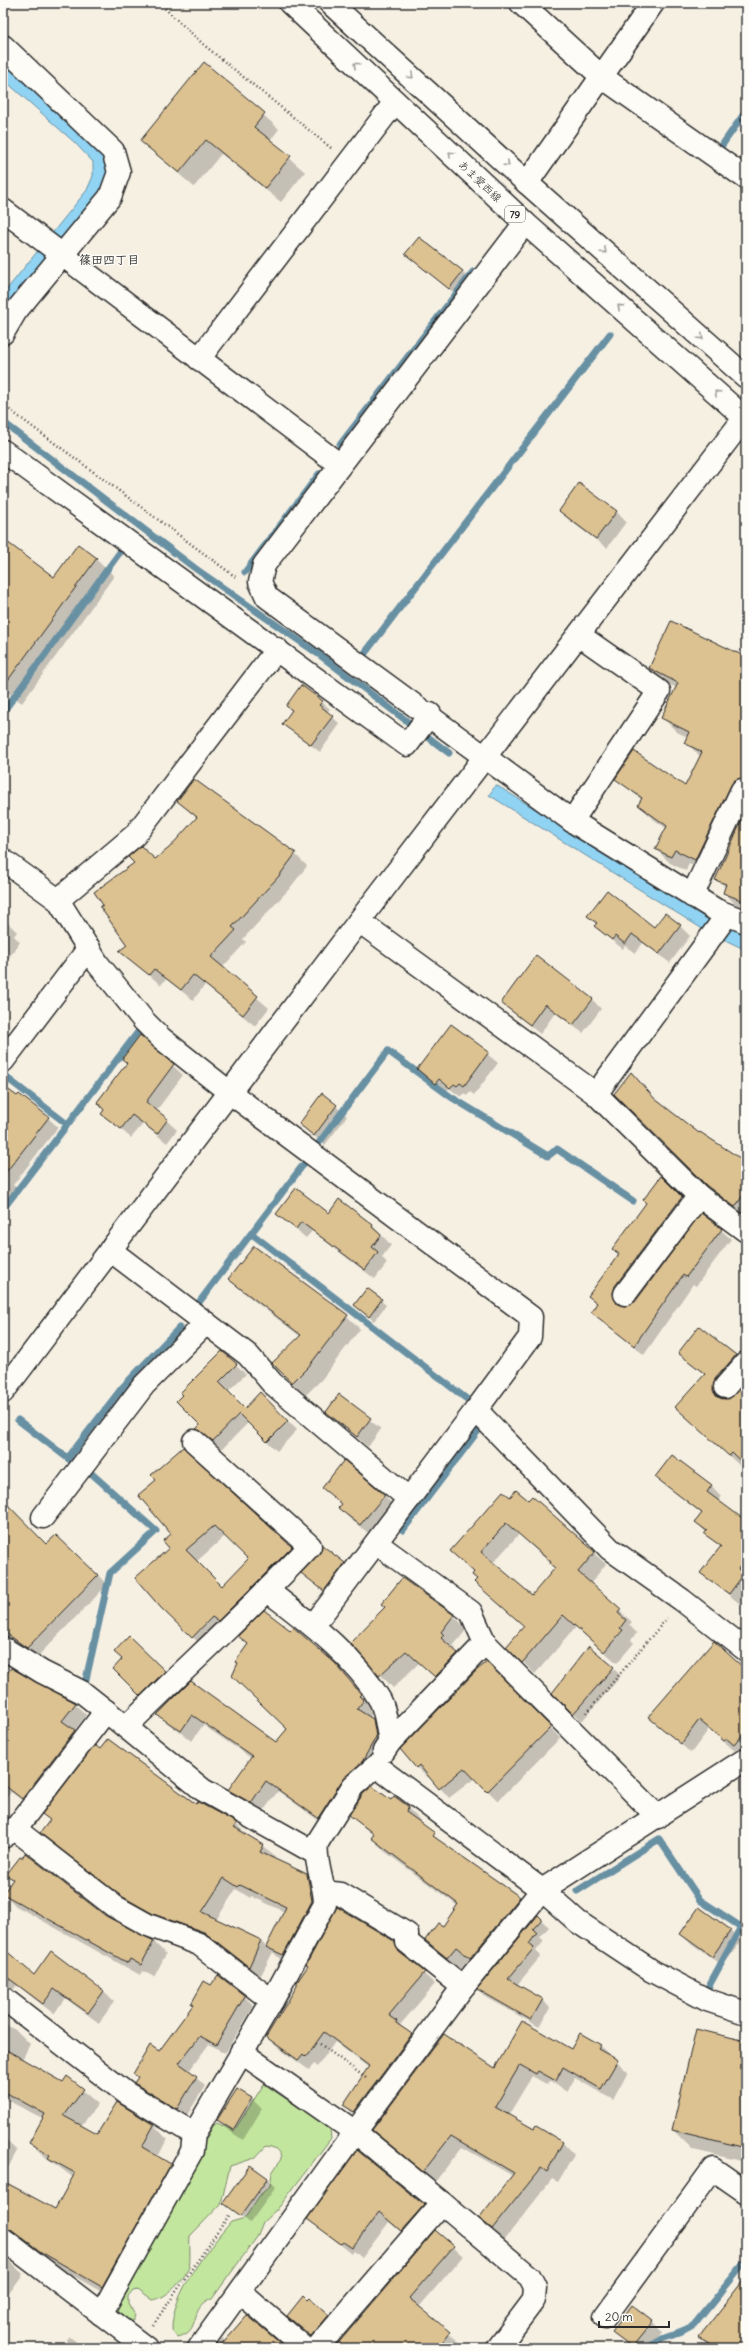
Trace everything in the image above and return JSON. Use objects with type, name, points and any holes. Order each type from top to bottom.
[{"type":"street","name":"あま愛西線","points":[[290,3],[525,223],[746,417]]},
{"type":"street","points":[[330,3],[527,183],[746,376]]},
{"type":"street","points":[[521,3],[602,77],[746,178]]},
{"type":"street","points":[[527,183],[653,3]]},
{"type":"street","points":[[3,46],[113,151],[119,172],[110,197],[54,249],[3,334]]},
{"type":"street","points":[[199,359],[395,102]]},
{"type":"street","points":[[3,210],[340,465]]},
{"type":"street","points":[[525,223],[264,565],[260,582],[267,596],[423,723],[484,758],[572,821],[692,896],[728,923],[596,1094]]},
{"type":"street","points":[[3,1392],[359,921],[746,417]]},
{"type":"street","points":[[3,451],[407,745],[423,723]]},
{"type":"street","points":[[572,821],[659,691],[579,635]]},
{"type":"street","points":[[58,900],[135,835],[277,649]]},
{"type":"street","points":[[692,896],[742,790],[746,792]]},
{"type":"street","points":[[3,860],[58,900],[98,964],[144,1020],[161,1038],[229,1092],[531,1317],[530,1337],[313,1626]]},
{"type":"street","points":[[359,921],[596,1094],[699,1196],[746,1229]]},
{"type":"street","points":[[3,1061],[88,948]]},
{"type":"street","points":[[625,1294],[699,1196]]},
{"type":"street","points":[[110,1250],[248,1355],[272,1383],[409,1499]]},
{"type":"street","points":[[43,1517],[144,1385],[206,1323]]},
{"type":"street","points":[[725,1387],[746,1363]]},
{"type":"street","points":[[476,1410],[610,1550],[682,1600],[746,1650]]},
{"type":"street","points":[[126,1727],[205,1648],[268,1592],[310,1546],[194,1441]]},
{"type":"street","points":[[376,1543],[471,1612],[485,1643],[658,1817]]},
{"type":"street","points":[[268,1592],[313,1626],[356,1668],[381,1701],[390,1742]]},
{"type":"street","points":[[101,2314],[192,2151],[194,2134],[272,2001],[325,1904],[325,1892],[315,1853],[317,1842],[353,1786],[376,1766],[390,1742],[485,1643]]},
{"type":"street","points":[[3,1648],[42,1672],[82,1692],[203,1790],[315,1853]]},
{"type":"street","points":[[106,1712],[9,1833],[114,1906],[148,1925],[199,1944],[272,2001]]},
{"type":"street","points":[[199,2348],[355,2132],[463,1987],[542,1890],[658,1817],[746,1759]]},
{"type":"street","points":[[376,1766],[542,1890],[578,1922],[652,1970],[707,2000],[746,2013]]},
{"type":"street","points":[[325,1892],[340,1894],[407,1934],[407,1942],[463,1987]]},
{"type":"street","points":[[3,1998],[126,2093],[194,2134]]},
{"type":"street","points":[[241,2052],[355,2132],[530,2277],[535,2287],[534,2300],[498,2348]]},
{"type":"street","points":[[604,2318],[713,2169],[746,2192]]},
{"type":"street","points":[[317,2348],[442,2203]]},
{"type":"street","points":[[3,2239],[143,2346]]},
{"type":"street","points":[[240,2292],[305,2348]]},
{"type":"path","points":[[159,3],[204,45],[349,162]]},
{"type":"path","points":[[3,405],[246,584],[260,582]]},
{"type":"path","points":[[572,1731],[682,1600]]},
{"type":"path","points":[[320,2044],[366,2078]]},
{"type":"path","points":[[143,2346],[230,2214]]},
{"type":"green space","points":[[264,2084],[330,2128],[331,2138],[280,2206],[263,2222],[257,2237],[212,2299],[204,2303],[200,2308],[193,2325],[186,2334],[178,2337],[172,2330],[173,2316],[184,2287],[212,2245],[231,2222],[245,2218],[260,2195],[270,2186],[272,2173],[281,2159],[278,2151],[272,2147],[266,2146],[255,2158],[230,2166],[221,2204],[190,2236],[190,2264],[187,2272],[174,2288],[158,2299],[153,2300],[138,2289],[133,2290],[128,2296],[128,2303],[135,2315],[132,2321],[126,2323],[112,2313],[213,2126],[217,2123],[234,2131]]},
{"type":"water","points":[[3,57],[108,157],[109,174],[103,188],[3,316],[3,294],[87,190],[93,176],[93,162],[74,142],[3,79]]},
{"type":"water","points":[[496,785],[707,915],[746,933],[746,950],[704,930],[489,795]]},
{"type":"building","points":[[204,62],[265,113],[254,127],[291,156],[265,188],[206,140],[179,173],[140,141]]},
{"type":"building","points":[[419,237],[463,271],[449,289],[405,254]]},
{"type":"building","points":[[579,483],[617,511],[596,539],[559,511]]},
{"type":"building","points":[[3,539],[54,577],[78,544],[97,558],[3,687]]},
{"type":"building","points":[[671,621],[746,657],[746,778],[735,780],[731,785],[695,860],[675,850],[671,857],[655,849],[667,826],[638,805],[642,798],[615,779],[634,751],[685,786],[702,752],[684,743],[689,732],[661,718],[678,683],[649,668]]},
{"type":"building","points":[[301,685],[323,701],[319,705],[333,716],[311,745],[282,724],[292,710],[286,706]]},
{"type":"building","points":[[194,779],[296,853],[279,876],[232,927],[236,930],[211,957],[258,996],[243,1015],[193,975],[181,990],[154,969],[149,975],[119,951],[127,945],[100,907],[103,905],[94,892],[134,863],[128,857],[141,846],[155,859],[169,848],[197,817],[177,801]]},
{"type":"building","points":[[746,811],[746,902],[723,893],[726,884],[715,880]]},
{"type":"building","points":[[607,890],[654,927],[665,913],[681,925],[659,954],[632,934],[625,944],[615,936],[612,940],[594,926],[597,923],[587,916]]},
{"type":"building","points":[[536,955],[593,999],[573,1025],[545,1004],[530,1025],[501,1003]]},
{"type":"building","points":[[451,1024],[489,1052],[464,1086],[460,1083],[457,1086],[454,1084],[450,1088],[439,1079],[435,1084],[417,1069]]},
{"type":"building","points":[[140,1035],[174,1064],[146,1102],[168,1119],[157,1134],[132,1115],[121,1129],[101,1114],[104,1110],[97,1102],[127,1063],[122,1059]]},
{"type":"building","points":[[631,1072],[655,1099],[699,1133],[700,1132],[746,1162],[746,1191],[735,1207],[707,1186],[614,1094]]},
{"type":"building","points":[[3,1086],[17,1096],[19,1094],[49,1117],[3,1176]]},
{"type":"building","points":[[322,1093],[337,1105],[314,1136],[299,1124]]},
{"type":"building","points":[[661,1176],[682,1197],[615,1286],[613,1293],[617,1304],[624,1306],[635,1302],[701,1213],[722,1229],[686,1277],[683,1275],[634,1346],[591,1312],[597,1303],[588,1296],[619,1254],[612,1249],[646,1203],[643,1200]]},
{"type":"building","points":[[296,1188],[329,1213],[339,1199],[373,1225],[372,1227],[381,1235],[372,1247],[378,1252],[365,1270],[301,1222],[296,1229],[276,1214]]},
{"type":"building","points":[[254,1246],[348,1315],[309,1366],[292,1383],[272,1363],[301,1335],[228,1279]]},
{"type":"building","points":[[367,1288],[382,1299],[369,1317],[354,1305]]},
{"type":"building","points":[[699,1326],[736,1355],[715,1379],[713,1391],[717,1397],[729,1399],[743,1385],[746,1388],[746,1466],[732,1453],[729,1456],[675,1407],[705,1374],[678,1353]]},
{"type":"building","points":[[222,1351],[237,1364],[219,1382],[245,1408],[260,1392],[288,1421],[267,1442],[239,1414],[213,1441],[196,1429],[200,1425],[176,1401],[182,1395],[180,1393]]},
{"type":"building","points":[[339,1394],[371,1418],[357,1437],[326,1412]]},
{"type":"building","points":[[183,1447],[292,1547],[218,1621],[212,1617],[192,1638],[161,1608],[135,1578],[169,1548],[163,1541],[171,1534],[138,1495],[156,1480],[151,1475]],"holes":[[[214,1526],[248,1559],[222,1586],[186,1550]]]},
{"type":"building","points":[[672,1455],[712,1485],[707,1492],[746,1521],[746,1558],[738,1569],[744,1574],[729,1594],[700,1573],[721,1546],[704,1534],[707,1531],[695,1522],[702,1513],[655,1477]]},
{"type":"building","points":[[344,1460],[385,1495],[360,1525],[338,1508],[342,1504],[322,1488]]},
{"type":"building","points":[[516,1490],[528,1500],[532,1496],[595,1552],[578,1572],[621,1609],[618,1613],[626,1620],[620,1628],[623,1630],[604,1652],[563,1615],[522,1663],[506,1647],[524,1626],[474,1582],[477,1579],[472,1575],[474,1572],[450,1551],[503,1491],[510,1497]],"holes":[[[506,1523],[551,1562],[550,1564],[555,1568],[532,1595],[481,1552]]]},
{"type":"building","points":[[3,1500],[46,1544],[56,1535],[98,1575],[27,1648],[3,1631]]},
{"type":"building","points":[[322,1545],[345,1563],[324,1591],[301,1573],[319,1554]]},
{"type":"building","points":[[402,1578],[454,1615],[441,1632],[444,1635],[441,1638],[458,1653],[435,1677],[406,1651],[379,1676],[350,1643],[385,1607],[381,1604]]},
{"type":"building","points":[[264,1610],[290,1630],[293,1627],[335,1663],[361,1694],[359,1696],[364,1700],[357,1709],[373,1719],[376,1737],[362,1762],[343,1779],[318,1818],[266,1781],[251,1803],[228,1790],[252,1756],[192,1715],[181,1731],[157,1715],[191,1681],[276,1742],[287,1729],[232,1676],[238,1663],[235,1662],[248,1644],[238,1636]]},
{"type":"building","points":[[129,1636],[165,1671],[140,1696],[113,1669],[122,1659],[114,1652]]},
{"type":"building","points":[[714,1641],[746,1670],[746,1731],[734,1745],[727,1739],[724,1741],[699,1720],[681,1744],[648,1717]]},
{"type":"building","points":[[589,1646],[614,1667],[573,1714],[552,1693]]},
{"type":"building","points":[[487,1662],[551,1727],[487,1792],[464,1768],[439,1789],[419,1765],[416,1768],[400,1749],[477,1670]]},
{"type":"building","points":[[11,1668],[76,1703],[62,1721],[75,1730],[22,1799],[3,1784],[3,1679]]},
{"type":"building","points":[[108,1739],[196,1804],[198,1802],[237,1823],[234,1827],[264,1845],[260,1852],[307,1874],[312,1901],[283,1955],[266,1947],[286,1907],[240,1885],[238,1887],[224,1878],[202,1912],[261,1940],[249,1967],[204,1932],[153,1914],[121,1896],[40,1833],[50,1820],[42,1814],[95,1745],[100,1749]]},
{"type":"building","points":[[372,1786],[391,1800],[394,1796],[409,1807],[406,1812],[435,1833],[433,1836],[520,1897],[470,1958],[456,1947],[447,1958],[425,1940],[438,1923],[443,1926],[458,1904],[371,1838],[374,1834],[349,1815],[363,1794]]},
{"type":"building","points":[[25,1853],[106,1916],[154,1941],[141,1965],[130,1959],[128,1963],[3,1894],[13,1879],[6,1875]]},
{"type":"building","points":[[337,1907],[394,1941],[399,1952],[425,1972],[389,2015],[397,2021],[396,2023],[412,2034],[354,2112],[343,2105],[369,2066],[324,2032],[306,2057],[303,2054],[298,2060],[266,2037],[297,1986],[297,1982],[308,1966],[306,1965]]},
{"type":"building","points":[[699,1907],[731,1930],[712,1957],[680,1934]]},
{"type":"building","points":[[538,1915],[542,1919],[533,1929],[537,1933],[529,1944],[534,1948],[508,1979],[543,1999],[531,2020],[477,1989]]},
{"type":"building","points":[[3,1948],[34,1975],[51,1951],[104,1991],[88,2013],[54,1989],[43,2004],[3,1974]]},
{"type":"building","points":[[218,1975],[245,1996],[216,2045],[200,2036],[179,2063],[197,2076],[177,2109],[134,2083],[138,2077],[133,2074],[150,2045],[159,2051],[193,2005],[191,2004],[204,1981],[211,1985]]},
{"type":"building","points":[[522,2021],[571,2049],[580,2033],[601,2045],[598,2049],[618,2060],[601,2089],[563,2067],[556,2081],[538,2071],[536,2074],[520,2065],[495,2107],[534,2129],[536,2126],[563,2142],[547,2172],[541,2168],[492,2229],[479,2218],[514,2173],[451,2136],[423,2172],[372,2130],[444,2034],[495,2068]]},
{"type":"building","points":[[696,2029],[746,2041],[746,2148],[672,2130]]},
{"type":"building","points":[[3,2048],[63,2082],[67,2076],[84,2089],[64,2116],[97,2134],[117,2102],[154,2125],[142,2147],[171,2164],[102,2287],[41,2252],[11,2229],[3,2227],[3,2181],[55,2209],[75,2173],[48,2158],[50,2155],[29,2143],[45,2114],[3,2091]]},
{"type":"building","points":[[237,2089],[252,2098],[233,2130],[217,2120]]},
{"type":"building","points":[[357,2150],[424,2205],[401,2231],[379,2212],[352,2248],[343,2242],[341,2244],[307,2219]]},
{"type":"building","points":[[250,2165],[268,2178],[241,2216],[223,2203]]},
{"type":"building","points":[[435,2230],[454,2246],[409,2298],[450,2332],[438,2348],[334,2348]]},
{"type":"building","points":[[746,2277],[746,2348],[717,2348],[699,2337]]},
{"type":"building","points":[[303,2296],[307,2300],[309,2298],[329,2315],[311,2336],[287,2316]]},
{"type":"building","points":[[632,2305],[653,2321],[632,2347],[612,2332]]},
{"type":"building","points":[[247,2315],[286,2348],[218,2348]]},
{"type":"waterway","points":[[718,151],[746,111]]},
{"type":"waterway","points":[[340,445],[473,272]]},
{"type":"waterway","points":[[365,653],[610,334]]},
{"type":"waterway","points":[[3,422],[196,569],[321,656],[449,753]]},
{"type":"waterway","points":[[245,572],[319,474]]},
{"type":"waterway","points":[[3,712],[120,552]]},
{"type":"waterway","points":[[3,1209],[141,1028]]},
{"type":"waterway","points":[[318,1144],[388,1051],[451,1097],[548,1156],[557,1149],[633,1201]]},
{"type":"waterway","points":[[3,1075],[67,1124]]},
{"type":"waterway","points":[[197,1305],[303,1165]]},
{"type":"waterway","points":[[252,1234],[468,1400]]},
{"type":"waterway","points":[[68,1458],[122,1388],[179,1328]]},
{"type":"waterway","points":[[18,1420],[70,1460]]},
{"type":"waterway","points":[[403,1530],[478,1431]]},
{"type":"waterway","points":[[84,1688],[110,1573],[156,1531],[91,1473]]},
{"type":"waterway","points":[[577,1891],[659,1839],[700,1900],[741,1927],[705,1993]]},
{"type":"waterway","points":[[649,2348],[659,2340],[689,2329],[694,2325],[746,2261]]},
{"type":"district","name":"篠田四丁目","points":[[109,259]]}]
